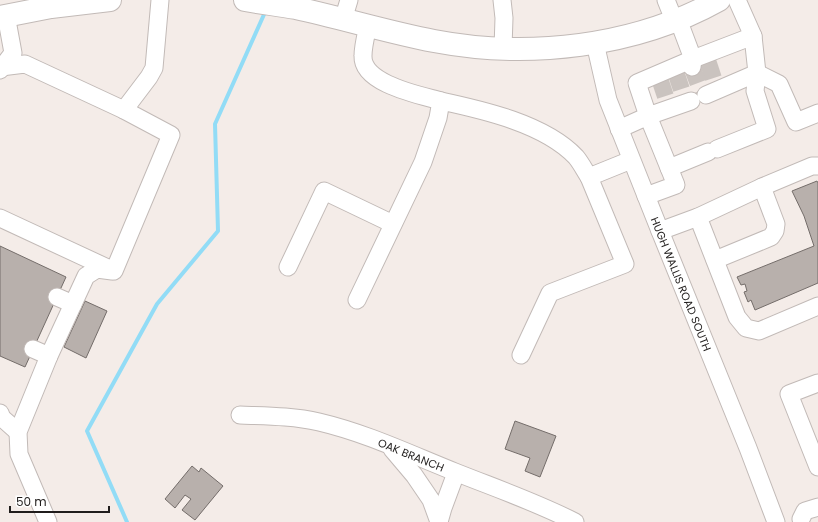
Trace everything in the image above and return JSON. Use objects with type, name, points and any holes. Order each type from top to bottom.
[{"type":"main road","points":[[3,16],[50,7],[110,0]]},
{"type":"main road","points":[[245,0],[296,8],[346,10],[368,26],[434,41],[460,45],[502,48],[546,48],[595,42],[650,29],[676,20],[719,0]]},
{"type":"street","points":[[124,110],[154,68],[160,0]]},
{"type":"street","points":[[502,0],[504,18],[502,48]]},
{"type":"street","points":[[666,0],[700,60]]},
{"type":"street","points":[[669,168],[768,129],[755,92],[757,73],[753,36],[737,0]]},
{"type":"street","points":[[1,68],[13,53],[3,16]]},
{"type":"street","points":[[368,26],[362,58],[368,71],[383,83],[441,101],[476,108],[533,128],[555,140],[576,157],[589,177],[625,264],[550,293],[521,355]]},
{"type":"street","points":[[646,196],[676,185],[648,116],[637,83],[659,77],[753,36]]},
{"type":"street","name":"HUGH WALLIS ROAD SOUTH","points":[[595,42],[608,100],[748,448],[776,522]]},
{"type":"street","points":[[1,68],[25,64],[124,110],[171,134],[114,271]]},
{"type":"street","points":[[619,128],[648,116],[668,103],[757,73],[778,84],[796,122],[818,113]]},
{"type":"street","points":[[357,300],[423,162],[438,118],[441,101]]},
{"type":"street","points":[[589,177],[631,160]]},
{"type":"street","points":[[660,231],[698,217],[762,187],[812,166],[818,166]]},
{"type":"street","points":[[715,260],[771,237],[775,231],[776,224],[762,187]]},
{"type":"street","points":[[288,267],[324,191],[393,224]]},
{"type":"street","points":[[698,217],[737,316],[746,328],[759,331],[818,306]]},
{"type":"street","points":[[0,218],[114,271]]},
{"type":"street","points":[[48,522],[19,454],[18,432],[49,356],[86,276],[97,269],[114,271]]},
{"type":"street","points":[[57,297],[73,304]]},
{"type":"street","points":[[33,349],[49,356]]},
{"type":"street","points":[[818,383],[789,394],[818,467]]},
{"type":"street","points":[[0,413],[2,418],[18,432]]},
{"type":"street","name":"OAK BRANCH","points":[[240,415],[287,417],[317,421],[362,434],[456,473],[506,491],[575,522]]},
{"type":"street","points":[[390,446],[414,475],[431,500],[439,522]]},
{"type":"street","points":[[439,522],[456,473]]},
{"type":"street","points":[[818,507],[805,512],[803,521],[818,519]]},
{"type":"building","points":[[817,181],[818,283],[755,310],[751,300],[748,302],[744,292],[747,291],[745,284],[741,285],[737,277],[814,246],[804,216],[792,191]]},
{"type":"building","points":[[0,246],[66,277],[25,367],[0,356]]},
{"type":"building","points":[[85,301],[107,311],[86,358],[64,347]]},
{"type":"building","points":[[515,421],[556,436],[540,477],[525,471],[530,458],[505,449]]},
{"type":"building","points":[[192,466],[199,472],[201,468],[223,486],[195,520],[182,510],[191,499],[185,495],[175,508],[165,499]]},
{"type":"waterway","points":[[127,522],[87,431],[157,304],[218,231],[215,124],[266,10]]},
{"type":"tunnel","points":[[708,62],[714,80]]},
{"type":"tunnel","points":[[692,67],[703,96]]},
{"type":"tunnel","points":[[676,73],[682,91]]},
{"type":"tunnel","points":[[660,80],[666,98]]}]
